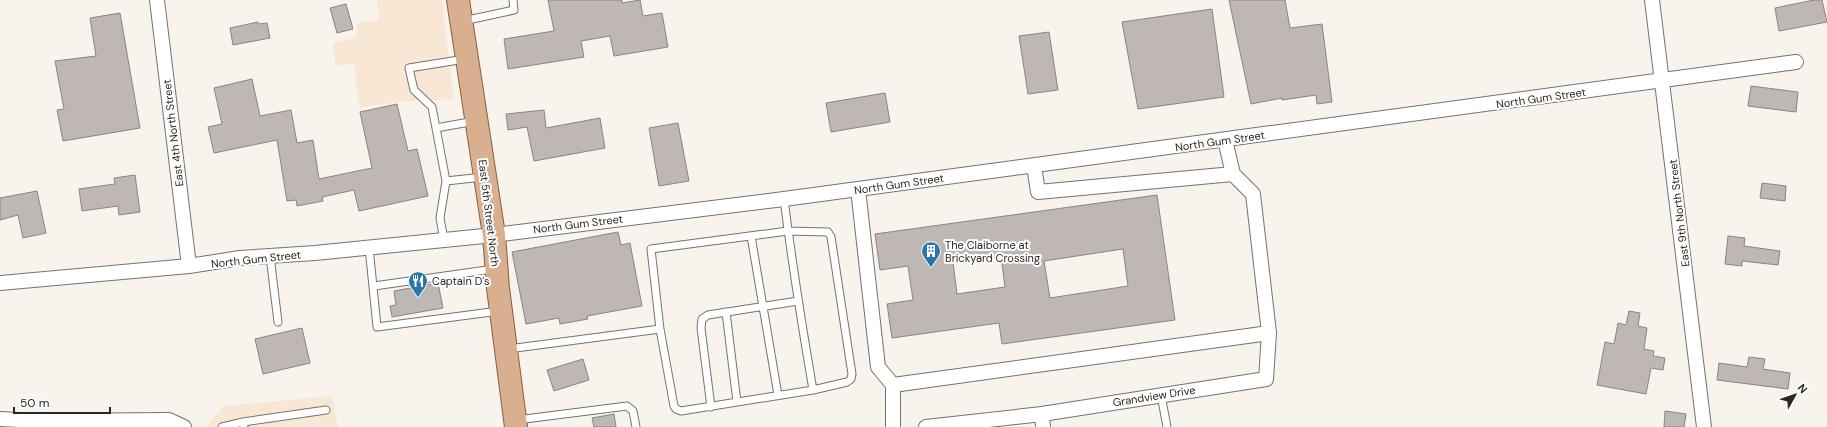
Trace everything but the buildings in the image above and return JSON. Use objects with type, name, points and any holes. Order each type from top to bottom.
[{"type":"main road","name":"East 5th Street North","points":[[458,0],[494,234],[501,311],[515,423]]},
{"type":"street","name":"East 4th North Street","points":[[157,0],[190,266]]},
{"type":"street","name":"East 9th North Street","points":[[1652,0],[1704,427]]},
{"type":"street","name":"North Gum Street","points":[[0,283],[190,266],[240,258],[444,240],[784,199],[1796,62]]},
{"type":"street","points":[[892,385],[1269,333],[1253,194],[1233,174],[1225,140]]},
{"type":"street","points":[[1034,166],[1038,192],[1233,174]]},
{"type":"street","points":[[858,189],[878,367],[892,385],[893,427]]},
{"type":"street","name":"Grandview Drive","points":[[926,427],[1042,420],[1161,395],[1266,379],[1269,333]]},
{"type":"street","points":[[4,422],[39,421],[138,424],[169,420],[184,427]]},
{"type":"lane","points":[[461,22],[514,10],[513,0]]},
{"type":"lane","points":[[444,240],[440,218],[446,181],[432,107],[414,90],[409,68],[467,59]]},
{"type":"lane","points":[[436,128],[476,121]]},
{"type":"lane","points":[[446,181],[485,177]]},
{"type":"lane","points":[[784,199],[812,390]]},
{"type":"lane","points":[[788,231],[828,232],[831,237],[851,379],[847,382],[812,390],[681,411],[676,409],[660,329],[651,249],[751,236],[788,231]]},
{"type":"lane","points":[[751,236],[778,395]]},
{"type":"lane","points":[[369,247],[377,327],[501,311]]},
{"type":"lane","points":[[270,256],[278,322]]},
{"type":"lane","points":[[374,286],[497,269]]},
{"type":"lane","points":[[711,406],[701,322],[702,319],[708,315],[798,301]]},
{"type":"lane","points":[[726,312],[737,402]]},
{"type":"lane","points":[[506,349],[660,329]]},
{"type":"lane","points":[[1161,395],[1167,427]]},
{"type":"lane","points":[[515,423],[627,406],[633,411],[636,427]]},
{"type":"lane","points":[[222,427],[326,410]]},
{"type":"shaded area","points":[[377,0],[442,0],[454,99],[397,102],[359,108],[354,63],[335,66],[333,43],[357,37],[356,23],[379,20]]},
{"type":"shaded area","points":[[332,396],[338,427],[206,427],[223,406]]},
{"type":"place","name":"The Claiborne at Brickyard Crossing","points":[[931,268]]},
{"type":"place","name":"Captain D's","points":[[418,298]]}]
